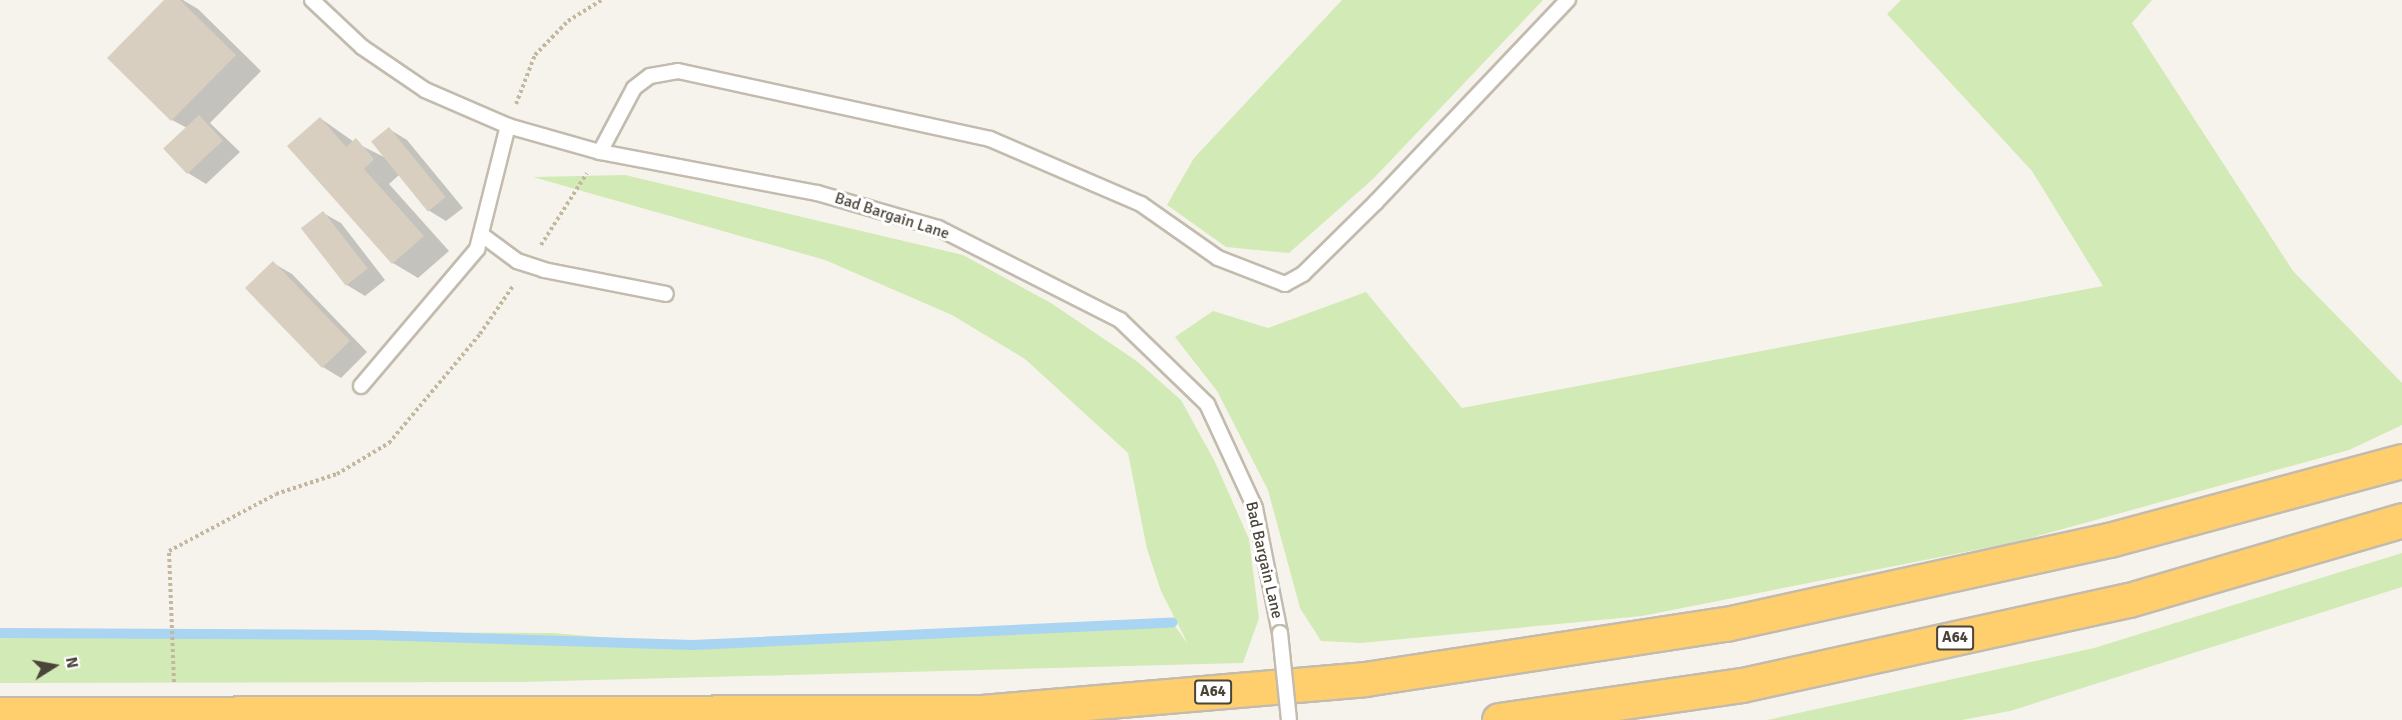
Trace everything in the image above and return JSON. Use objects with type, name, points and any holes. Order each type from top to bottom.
[{"type":"highway","name":"A64","points":[[0,714],[981,712],[1365,679],[1726,624],[2109,540],[2402,461]]},
{"type":"highway","name":"A64","points":[[1499,720],[1742,685],[2118,603],[2402,520]]},
{"type":"lane","name":"Bad Bargain Lane","points":[[312,0],[362,47],[424,90],[508,126],[600,152],[817,193],[938,228],[1120,320],[1207,404],[1255,508],[1280,633],[1290,720]]},
{"type":"lane","points":[[600,152],[634,88],[650,76],[678,71],[990,139],[1141,204],[1218,258],[1285,284],[1303,274],[1376,202],[1568,0]]},
{"type":"lane","points":[[361,386],[477,249],[508,126]]},
{"type":"lane","points":[[482,235],[528,265],[666,294]]},
{"type":"path","points":[[508,126],[535,55],[568,21],[602,0]]},
{"type":"path","points":[[173,639],[169,551],[276,494],[337,474],[389,443],[480,334],[528,265],[600,152]]},
{"type":"green space","points":[[1342,0],[1543,0],[1373,179],[1289,253],[1226,247],[1167,205],[1194,158]]},
{"type":"green space","points":[[1901,0],[2152,0],[2132,23],[2293,271],[2402,383],[2402,425],[2349,450],[2016,542],[1642,616],[1361,643],[1321,641],[1300,608],[1268,490],[1217,391],[1175,337],[1213,311],[1268,328],[1366,292],[1462,408],[2103,286],[2032,171],[1887,14]]},
{"type":"green space","points":[[625,175],[963,255],[1051,303],[1138,362],[1181,400],[1215,462],[1249,539],[1259,618],[1243,663],[522,682],[0,683],[0,631],[553,633],[693,645],[1172,622],[1188,644],[1161,591],[1147,549],[1128,453],[1025,359],[952,315],[825,260],[533,177]]},
{"type":"green space","points":[[2402,553],[2402,587],[2010,711],[1962,720],[1767,720],[2094,648]]},
{"type":"building","points":[[164,0],[180,0],[236,55],[171,121],[107,58]]},
{"type":"building","points":[[199,115],[223,141],[187,174],[163,148]]},
{"type":"building","points":[[320,117],[346,147],[356,138],[374,159],[364,169],[424,236],[392,264],[287,146]]},
{"type":"building","points":[[389,127],[446,197],[428,211],[371,141]]},
{"type":"building","points":[[323,211],[368,269],[346,286],[301,228]]},
{"type":"building","points":[[273,261],[350,341],[322,368],[245,288]]},
{"type":"waterway","points":[[0,633],[371,635],[693,645],[1172,622]]}]
